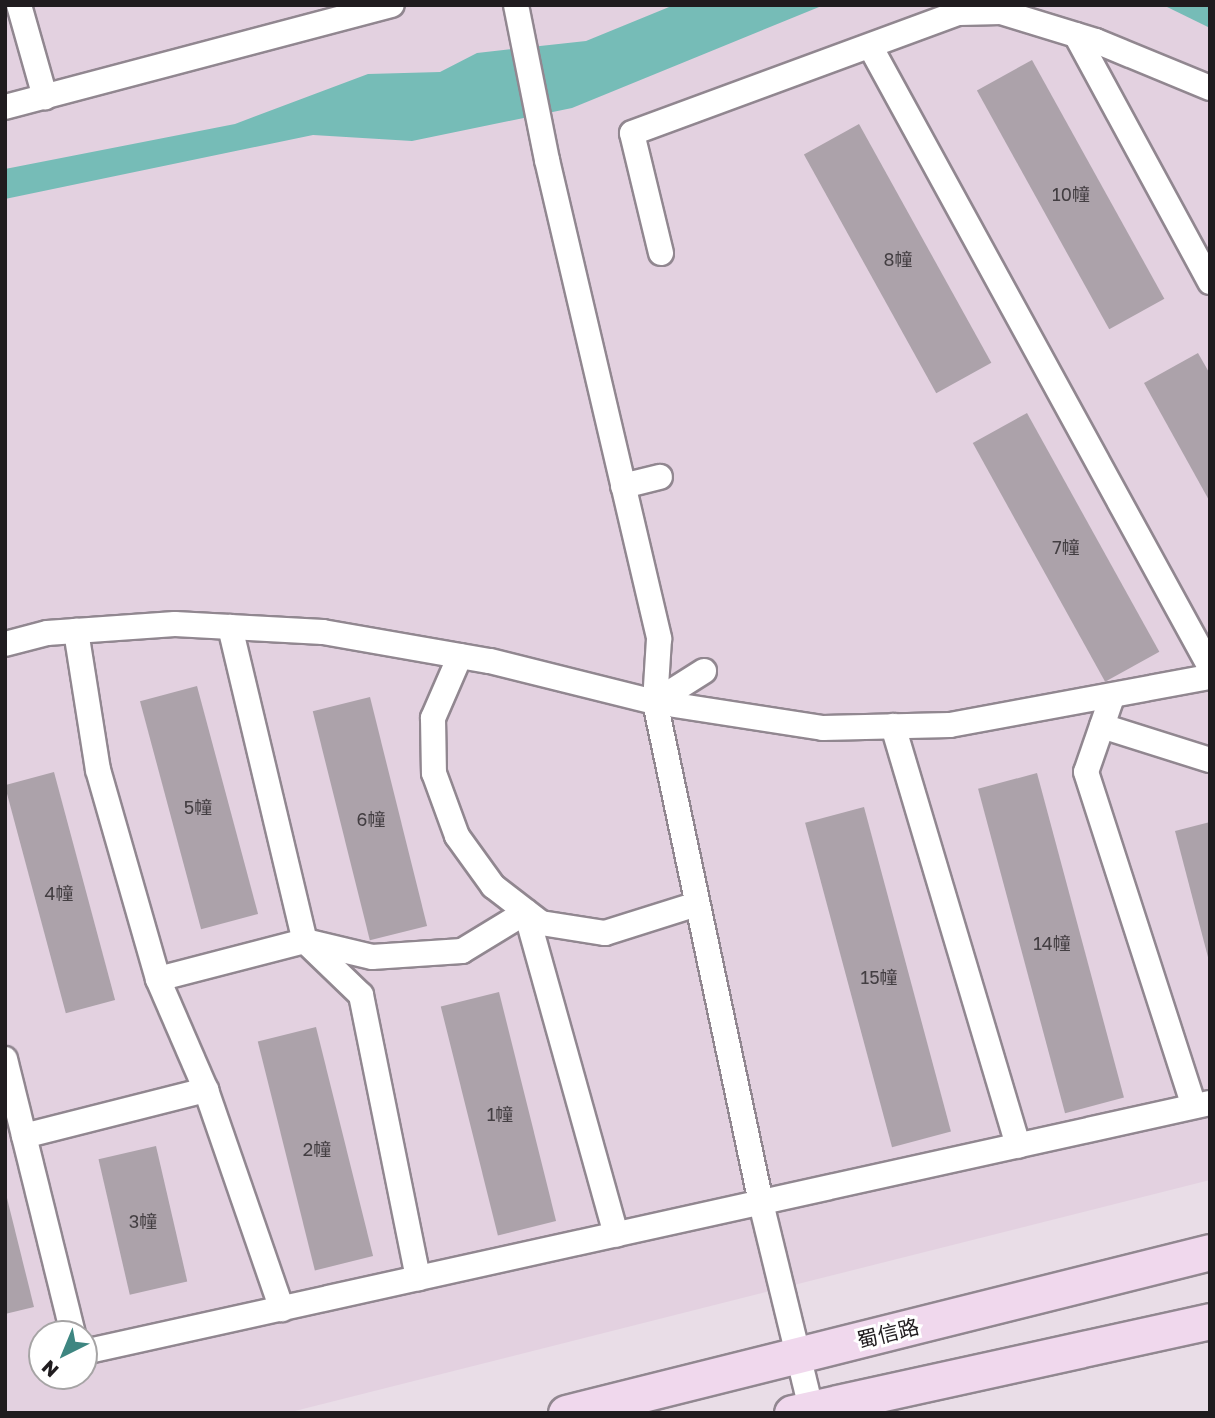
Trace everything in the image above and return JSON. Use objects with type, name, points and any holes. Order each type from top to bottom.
[{"type":"main road","name":"蜀信路","points":[[566,1413],[1210,1252]]},
{"type":"main road","points":[[801,1410],[1210,1321]]},
{"type":"street","points":[[19,5],[44,96]]},
{"type":"street","points":[[5,107],[391,5]]},
{"type":"street","points":[[516,5],[547,160],[659,639],[654,702],[761,1203],[798,1356],[801,1410]]},
{"type":"street","points":[[661,253],[632,133],[959,13],[1001,12],[1076,35],[1210,88]]},
{"type":"street","points":[[1076,35],[1210,282]]},
{"type":"street","points":[[870,46],[1210,667]]},
{"type":"street","points":[[623,486],[660,477]]},
{"type":"street","points":[[5,644],[47,633],[176,624],[323,632],[460,656],[654,702],[823,728],[950,725],[1210,677]]},
{"type":"street","points":[[230,627],[305,941],[361,995],[418,1278]]},
{"type":"street","points":[[76,631],[98,770],[158,979],[206,1090],[282,1308]]},
{"type":"street","points":[[460,656],[433,718],[434,773],[457,836],[493,886],[541,923],[605,933],[697,904]]},
{"type":"street","points":[[654,702],[704,671]]},
{"type":"street","points":[[98,1349],[1202,1104],[1086,772],[1112,696]]},
{"type":"street","points":[[894,726],[1018,1146]]},
{"type":"street","points":[[1102,726],[1210,760]]},
{"type":"street","points":[[158,979],[305,941],[372,957],[462,951],[526,912]]},
{"type":"street","points":[[526,912],[616,1235]]},
{"type":"street","points":[[5,1059],[70,1320]]},
{"type":"street","points":[[24,1136],[206,1090]]},
{"type":"shaded area","points":[[5,5],[1210,5],[1210,1180],[287,1413],[5,1413]]},
{"type":"shaded area","points":[[674,5],[824,5],[572,108],[412,141],[313,135],[5,199],[5,169],[235,124],[368,74],[440,72],[477,53],[586,41]]},
{"type":"shaded area","points":[[1163,5],[1210,5],[1210,28]]},
{"type":"building","points":[[1032,60],[1164,299],[1109,329],[977,91]]},
{"type":"building","points":[[859,124],[991,363],[936,393],[804,155]]},
{"type":"building","points":[[1198,353],[1210,374],[1210,502],[1144,383]]},
{"type":"building","points":[[1027,413],[1159,652],[1105,682],[973,443]]},
{"type":"building","points":[[197,686],[258,914],[201,929],[140,701]]},
{"type":"building","points":[[370,697],[427,926],[370,940],[313,711]]},
{"type":"building","points":[[54,772],[115,1000],[66,1013],[5,786]]},
{"type":"building","points":[[1037,773],[1124,1098],[1065,1113],[978,789]]},
{"type":"building","points":[[864,807],[951,1132],[892,1147],[805,823]]},
{"type":"building","points":[[1210,822],[1210,961],[1209,961],[1175,831]]},
{"type":"building","points":[[499,992],[556,1221],[498,1236],[441,1007]]},
{"type":"building","points":[[316,1027],[373,1256],[315,1271],[258,1042]]},
{"type":"building","points":[[156,1146],[187,1281],[130,1295],[99,1159]]},
{"type":"building","points":[[5,1190],[34,1307],[5,1314]]}]
